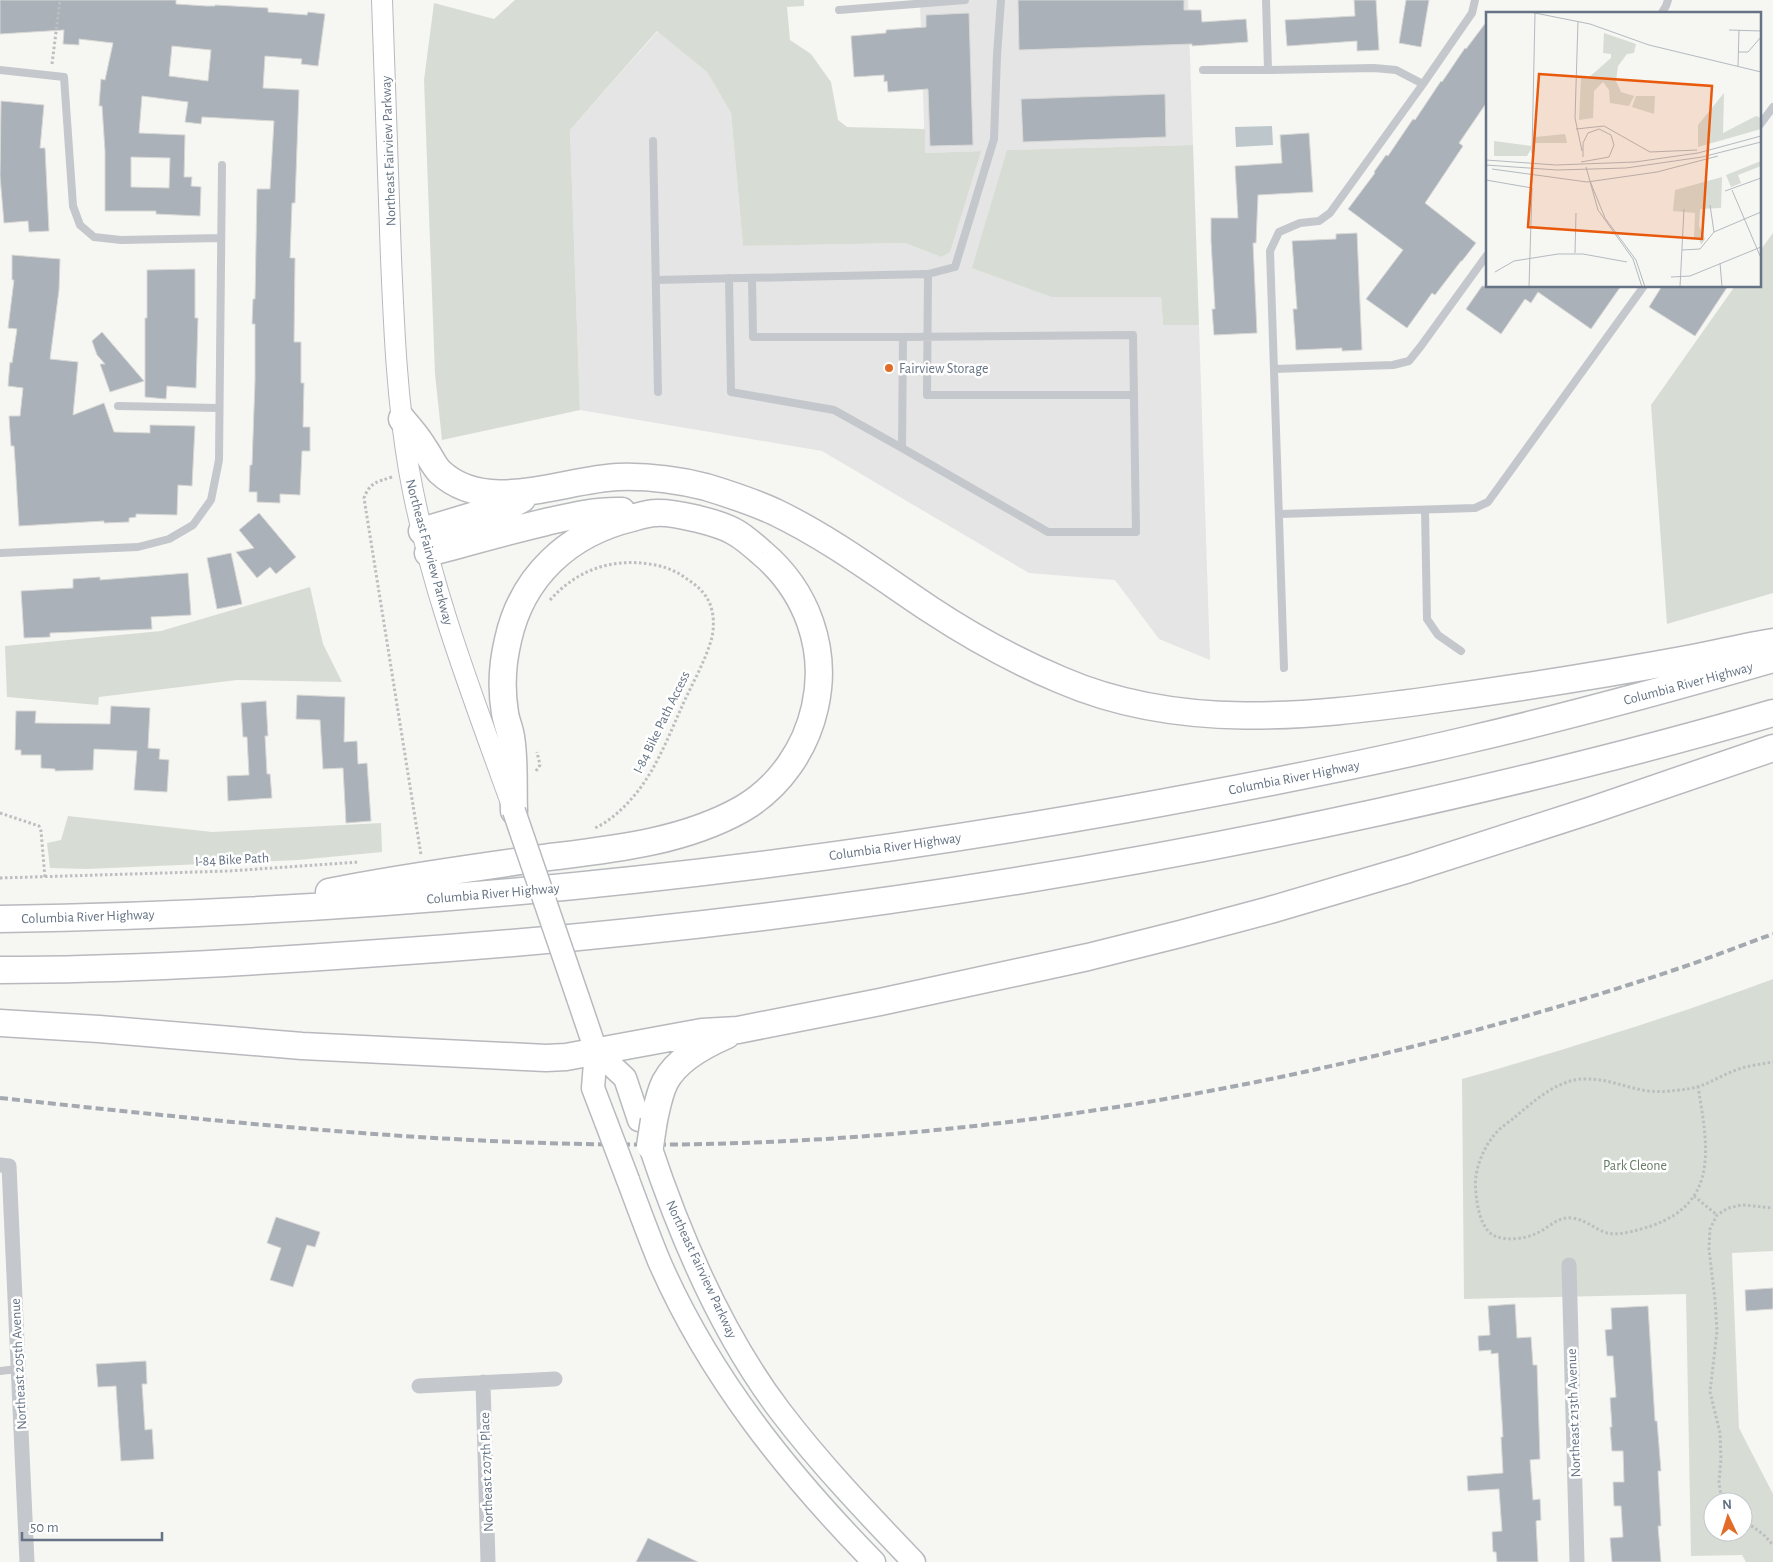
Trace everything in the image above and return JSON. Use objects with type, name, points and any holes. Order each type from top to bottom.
[{"type":"highway","points":[[402,418],[424,446],[431,461],[441,473],[456,484],[472,490],[490,492],[536,492]]},
{"type":"highway","points":[[425,542],[536,492],[576,482],[617,477],[647,478],[700,486],[730,494],[774,511],[864,564],[933,611],[1014,659],[1064,682],[1104,695],[1134,704],[1188,713],[1252,717],[1348,711],[1582,676],[1773,642]]},
{"type":"highway","points":[[239,910],[390,879],[626,847],[670,837],[711,823],[744,808],[770,788],[788,767],[803,744],[812,722],[818,695],[820,668],[816,640],[809,616],[794,588],[777,566],[735,532],[712,523],[683,516],[605,510],[528,526],[425,542]]},
{"type":"highway","points":[[514,811],[511,738],[505,716],[502,690],[503,666],[508,638],[527,592],[545,567],[569,545],[592,531],[612,523],[655,513]]},
{"type":"highway","name":"Columbia River Highway","points":[[0,919],[140,915],[389,902],[582,886],[859,852],[1037,825],[1203,795],[1457,742],[1573,714],[1773,659]]},
{"type":"highway","points":[[0,970],[248,962],[465,948],[599,936],[949,892],[1144,859],[1284,832],[1483,789],[1600,760],[1773,713]]},
{"type":"highway","points":[[0,1023],[99,1028],[302,1046],[546,1058],[566,1057],[702,1032],[738,1030],[880,1002],[1088,956],[1270,910],[1408,869],[1583,813],[1773,748]]},
{"type":"highway","points":[[650,1146],[647,1120],[669,1075],[695,1051],[738,1030]]},
{"type":"main road","name":"Northeast Fairview Parkway","points":[[382,0],[393,294],[402,418],[409,471],[425,542],[444,610],[596,1051],[593,1088],[659,1261],[716,1369],[756,1428],[792,1473],[874,1562]]},
{"type":"main road","name":"Northeast Fairview Parkway","points":[[596,1051],[625,1078],[647,1120]]},
{"type":"main road","name":"Northeast Fairview Parkway","points":[[650,1146],[660,1177],[700,1271],[738,1348],[780,1410],[825,1466],[914,1562]]},
{"type":"street","name":"Northeast 205th Avenue","points":[[4,1165],[18,1369],[27,1562]]},
{"type":"street","name":"Northeast 213th Avenue","points":[[1569,1265],[1577,1562]]},
{"type":"street","points":[[419,1386],[555,1379]]},
{"type":"street","name":"Northeast 207th Place","points":[[483,1382],[488,1562]]},
{"type":"lane","points":[[839,10],[965,0]]},
{"type":"lane","points":[[656,280],[928,274],[956,267],[994,140],[996,55],[1000,0]]},
{"type":"lane","points":[[1266,0],[1268,70]]},
{"type":"lane","points":[[1284,668],[1270,251],[1279,232],[1300,223],[1319,221],[1330,213],[1472,14],[1475,0]]},
{"type":"lane","points":[[1662,12],[1668,0]]},
{"type":"lane","points":[[1203,70],[1374,68],[1396,70],[1423,84]]},
{"type":"lane","points":[[0,70],[64,77],[73,206],[80,225],[94,237],[121,240],[221,238]]},
{"type":"lane","points":[[1760,125],[1773,107]]},
{"type":"lane","points":[[653,142],[658,392]]},
{"type":"lane","points":[[0,553],[138,547],[169,539],[193,524],[212,500],[219,460],[222,165]]},
{"type":"lane","points":[[1274,369],[1393,365],[1409,361],[1422,346],[1486,256]]},
{"type":"lane","points":[[928,274],[927,395],[1134,395]]},
{"type":"lane","points":[[729,278],[731,392],[834,410],[1048,532],[1136,532],[1133,335],[754,338],[752,278]]},
{"type":"lane","points":[[1280,514],[1475,508],[1488,502],[1643,288]]},
{"type":"lane","points":[[902,448],[903,337]]},
{"type":"lane","points":[[118,406],[219,408]]},
{"type":"lane","points":[[1425,510],[1427,619],[1438,634],[1460,651]]},
{"type":"lane","points":[[0,1372],[18,1369]]},
{"type":"path","points":[[51,75],[60,0]]},
{"type":"path","points":[[409,471],[372,484],[364,498],[421,856],[430,855]]},
{"type":"path","name":"I-84 Bike Path Access","points":[[550,601],[568,584],[588,570],[633,561],[663,566],[678,572],[703,592],[711,606],[713,630],[705,657],[654,768],[638,791],[616,815],[597,827],[587,830]]},
{"type":"path","points":[[535,746],[540,765],[536,773]]},
{"type":"path","points":[[0,813],[39,826],[45,878]]},
{"type":"path","name":"I-84 Bike Path","points":[[0,878],[229,871],[364,861]]},
{"type":"path","points":[[1698,1086],[1705,1133],[1704,1173],[1694,1196],[1676,1214],[1638,1230],[1606,1233],[1590,1223],[1571,1218],[1560,1219],[1536,1234],[1520,1238],[1493,1236],[1484,1226],[1475,1192],[1475,1174],[1483,1153],[1496,1134],[1540,1096],[1560,1085],[1580,1079],[1612,1082],[1644,1090],[1688,1089],[1698,1086],[1709,1083],[1736,1070],[1773,1062]]},
{"type":"path","points":[[1694,1196],[1716,1216]]},
{"type":"path","points":[[1720,1492],[1719,1482],[1722,1459],[1720,1433],[1710,1392],[1717,1331],[1716,1300],[1709,1249],[1710,1229],[1716,1216],[1728,1208],[1742,1205],[1773,1208]]},
{"type":"path","points":[[1753,1527],[1773,1545]]},
{"type":"shaded area","name":"Fairview Storage","points":[[920,0],[1188,0],[1193,145],[1007,150],[1052,297],[1161,297],[1163,325],[1199,325],[1210,660],[1159,639],[1115,580],[1029,573],[822,451],[580,410],[570,130],[658,31],[707,72],[731,113],[743,246],[905,243],[941,257],[980,151],[925,153]]},
{"type":"shaded area","points":[[1272,126],[1273,145],[1236,147],[1235,127]]},
{"type":"green space","points":[[515,0],[804,0],[804,6],[787,7],[790,40],[811,54],[831,82],[838,120],[847,127],[925,129],[925,153],[981,151],[950,252],[941,257],[905,243],[743,246],[731,113],[707,72],[657,31],[570,130],[580,410],[442,440],[435,374],[424,80],[434,3],[494,19]]},
{"type":"green space","points":[[1193,145],[1199,325],[1163,325],[1161,297],[1052,297],[972,268],[1007,150]]},
{"type":"green space","points":[[1773,233],[1773,593],[1667,624],[1651,405],[1734,288],[1760,288],[1760,251]]},
{"type":"green space","points":[[310,587],[323,644],[342,682],[237,680],[99,697],[98,705],[7,697],[5,646],[161,631]]},
{"type":"green space","points":[[68,816],[212,832],[381,823],[382,852],[298,860],[87,869],[50,868],[47,843],[61,840]]},
{"type":"green space","name":"Park Cleone","points":[[1773,979],[1773,1251],[1732,1253],[1739,1428],[1773,1494],[1773,1562],[1746,1562],[1742,1555],[1691,1556],[1686,1294],[1464,1299],[1462,1079],[1619,1032]]},
{"type":"building","points":[[0,0],[176,0],[176,4],[268,8],[268,12],[307,15],[308,12],[325,14],[318,66],[301,64],[302,59],[265,56],[263,88],[299,90],[295,203],[292,203],[290,258],[295,258],[294,342],[301,342],[301,383],[304,383],[303,427],[310,427],[310,451],[302,451],[300,495],[280,494],[280,503],[257,502],[257,492],[249,492],[250,465],[252,465],[255,381],[255,324],[252,324],[253,299],[255,299],[257,189],[270,189],[274,121],[202,117],[201,124],[185,122],[188,102],[142,96],[139,133],[185,135],[184,177],[192,177],[191,186],[201,187],[200,216],[156,214],[156,211],[105,211],[105,151],[102,106],[99,106],[101,79],[105,80],[113,43],[79,39],[79,45],[63,44],[64,30],[0,34]],"holes":[[[172,46],[211,50],[208,81],[169,76]],[[131,157],[170,158],[169,188],[131,187]]]},
{"type":"building","points":[[1018,0],[1184,0],[1184,10],[1201,10],[1202,22],[1246,19],[1248,42],[1192,46],[1192,44],[1019,50]]},
{"type":"building","points":[[1354,0],[1376,0],[1379,50],[1357,51],[1357,41],[1287,46],[1285,20],[1355,16]]},
{"type":"building","points":[[1406,0],[1429,0],[1421,47],[1399,43]]},
{"type":"building","points":[[969,13],[973,145],[930,146],[928,89],[888,92],[887,81],[884,82],[884,75],[854,77],[851,36],[886,33],[886,30],[926,27],[926,15]]},
{"type":"building","points":[[1486,22],[1486,103],[1459,143],[1463,146],[1425,203],[1476,243],[1435,295],[1432,293],[1407,328],[1366,299],[1403,250],[1348,209]]},
{"type":"building","points":[[1165,94],[1166,137],[1023,142],[1021,99]]},
{"type":"building","points":[[1,101],[44,105],[40,148],[45,148],[49,231],[29,232],[28,221],[4,223],[0,176]]},
{"type":"building","points":[[1309,133],[1313,192],[1258,195],[1256,243],[1253,243],[1257,333],[1214,335],[1212,309],[1215,309],[1211,218],[1238,218],[1235,166],[1282,163],[1280,135]]},
{"type":"building","points":[[1357,233],[1362,350],[1342,351],[1342,348],[1296,350],[1293,309],[1297,309],[1292,241],[1336,239],[1336,234]]},
{"type":"building","points":[[12,255],[60,259],[59,290],[50,359],[78,362],[73,415],[104,403],[114,432],[150,433],[150,425],[195,426],[192,486],[178,485],[177,515],[136,514],[136,517],[129,518],[129,522],[104,523],[104,521],[19,526],[14,446],[11,446],[9,416],[20,416],[23,388],[8,386],[10,362],[12,363],[17,329],[8,328],[14,280],[12,280]]},
{"type":"building","points":[[195,269],[195,318],[198,318],[196,388],[167,386],[166,399],[145,397],[147,270]]},
{"type":"building","points":[[1482,286],[1486,286],[1486,288],[1620,288],[1591,329],[1538,292],[1531,303],[1525,299],[1501,334],[1466,309]]},
{"type":"building","points":[[1661,288],[1727,288],[1695,336],[1649,307]]},
{"type":"building","points":[[102,332],[144,381],[110,392],[100,364],[105,364],[97,355],[92,341]]},
{"type":"building","points":[[259,513],[296,557],[276,574],[270,567],[257,578],[236,552],[254,548],[239,530]]},
{"type":"building","points":[[231,553],[242,604],[217,609],[207,558]]},
{"type":"building","points":[[188,573],[191,615],[151,617],[152,629],[50,633],[50,637],[24,638],[21,591],[73,588],[73,579],[100,577],[100,580]]},
{"type":"building","points":[[297,695],[345,697],[344,742],[357,741],[358,764],[367,763],[371,821],[346,823],[343,768],[323,769],[320,720],[296,719]]},
{"type":"building","points":[[266,701],[268,736],[265,736],[267,774],[270,774],[272,798],[228,801],[227,776],[249,775],[247,737],[243,737],[241,703]]},
{"type":"building","points":[[111,706],[150,708],[148,748],[160,749],[159,759],[169,760],[167,792],[134,790],[137,751],[94,749],[93,770],[55,771],[55,769],[41,768],[41,755],[21,755],[21,750],[15,750],[16,711],[36,711],[35,723],[110,724]]},
{"type":"building","points":[[276,1217],[320,1232],[315,1247],[307,1245],[293,1287],[270,1280],[281,1248],[267,1243]]},
{"type":"building","points":[[1773,1288],[1773,1309],[1746,1311],[1745,1290]]},
{"type":"building","points":[[1515,1304],[1517,1338],[1531,1337],[1533,1365],[1537,1365],[1540,1459],[1530,1460],[1533,1500],[1540,1499],[1541,1520],[1536,1521],[1538,1562],[1497,1562],[1496,1552],[1493,1552],[1492,1532],[1502,1531],[1499,1489],[1468,1491],[1467,1476],[1503,1473],[1498,1353],[1491,1354],[1491,1350],[1479,1351],[1478,1336],[1490,1335],[1488,1306]]},
{"type":"building","points":[[1648,1306],[1655,1421],[1657,1421],[1661,1471],[1658,1471],[1661,1526],[1658,1526],[1661,1562],[1612,1562],[1610,1538],[1623,1537],[1621,1506],[1614,1506],[1613,1482],[1624,1482],[1623,1451],[1612,1451],[1610,1398],[1616,1397],[1613,1356],[1607,1356],[1605,1330],[1612,1329],[1611,1308]]},
{"type":"building","points":[[146,1361],[147,1384],[142,1384],[145,1430],[152,1429],[154,1459],[121,1461],[116,1386],[98,1387],[96,1364]]},
{"type":"building","points":[[648,1538],[698,1562],[636,1562]]},
{"type":"railway","points":[[0,1098],[264,1125],[439,1138],[527,1142],[704,1144],[827,1139],[950,1129],[1072,1114],[1194,1094],[1315,1070],[1435,1041],[1554,1008],[1684,967],[1773,934]]},
{"type":"place","name":"Fairview Storage","points":[[889,368]]}]
